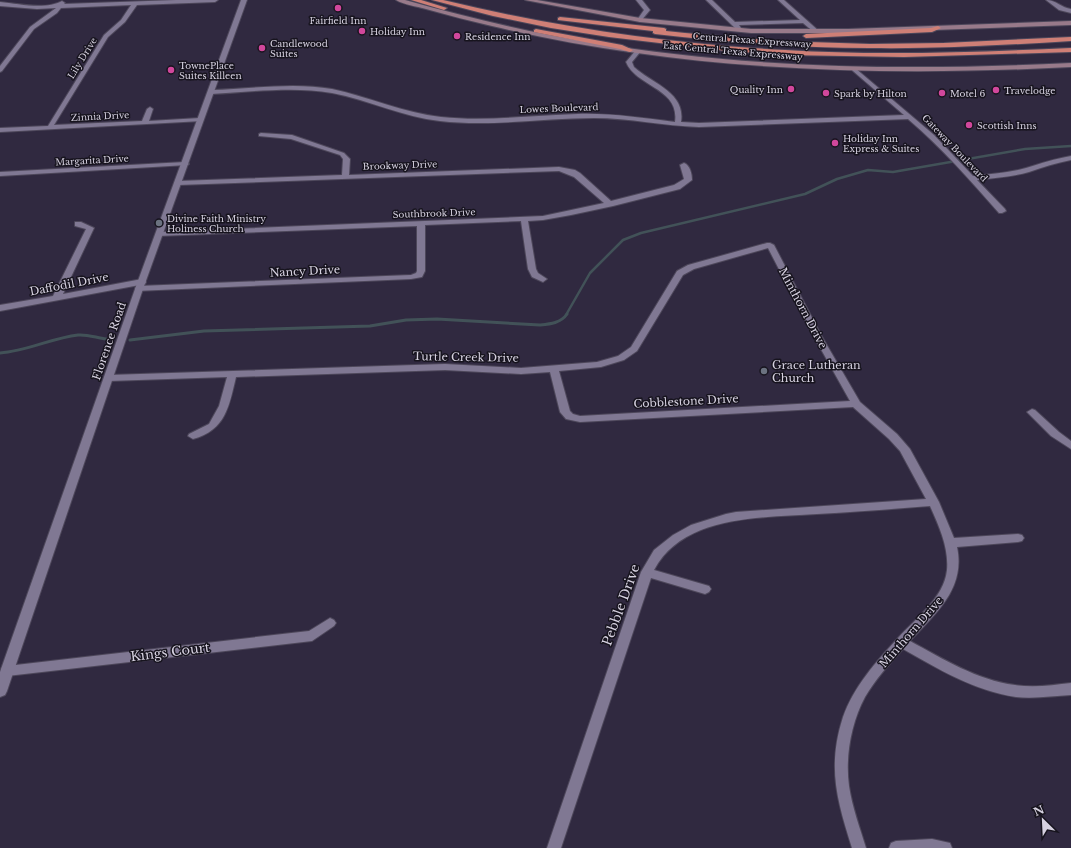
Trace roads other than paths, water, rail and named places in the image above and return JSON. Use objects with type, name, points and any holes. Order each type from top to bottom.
[{"type":"highway","points":[[414,0],[497,22],[622,47],[634,51]]},
{"type":"highway","name":"Central Texas Expressway","points":[[435,0],[488,13],[555,26],[625,37],[726,48],[844,54],[904,55],[1071,50]]},
{"type":"highway","points":[[464,0],[493,6]]},
{"type":"highway","points":[[501,8],[530,14]]},
{"type":"highway","name":"Central Texas Expressway","points":[[938,28],[932,30],[871,34],[774,36],[673,31],[579,20],[556,19],[644,31],[704,37],[826,44],[931,45],[1071,39]]},
{"type":"main road","name":"East Central Texas Expressway","points":[[399,0],[511,29],[563,40],[634,51],[744,63],[855,70],[951,70],[1071,65]]},
{"type":"main road","name":"East Central Texas Expressway","points":[[528,0],[640,20],[739,30],[817,32],[1071,23]]},
{"type":"main road","points":[[1057,24],[1065,22],[1071,18]]},
{"type":"main road","points":[[1045,24],[1071,27]]},
{"type":"street","points":[[0,70],[32,28],[60,6],[64,0]]},
{"type":"street","points":[[0,4],[60,6],[215,0]]},
{"type":"street","name":"Florence Road","points":[[0,691],[140,285],[160,234],[244,0]]},
{"type":"street","points":[[640,0],[647,10],[640,20]]},
{"type":"street","points":[[709,0],[739,30]]},
{"type":"street","points":[[781,0],[817,32]]},
{"type":"street","points":[[1053,1],[1061,8],[1071,9]]},
{"type":"street","name":"Lily Drive","points":[[50,127],[106,36],[122,22],[135,3]]},
{"type":"street","points":[[1065,4],[1071,9]]},
{"type":"street","points":[[734,24],[806,21]]},
{"type":"street","points":[[634,51],[629,62],[631,68],[636,73],[660,86],[667,94],[678,110],[677,125]]},
{"type":"street","name":"Gateway Boulevard","points":[[855,70],[932,136],[1002,211]]},
{"type":"street","name":"Lowes Boulevard","points":[[210,92],[298,89],[325,90],[418,115],[451,120],[601,116],[677,125],[910,117]]},
{"type":"street","points":[[145,123],[150,109]]},
{"type":"street","name":"Zinnia Drive","points":[[0,130],[200,120]]},
{"type":"street","points":[[261,135],[292,137],[342,154],[347,159],[345,176]]},
{"type":"street","points":[[970,178],[1003,175],[1027,170],[1049,162],[1071,158]]},
{"type":"street","name":"Margarita Drive","points":[[0,174],[185,164]]},
{"type":"street","name":"Southbrook Drive","points":[[160,234],[524,219],[571,213],[677,187],[688,180],[688,175],[684,165]]},
{"type":"street","name":"Brookway Drive","points":[[178,183],[559,169],[572,172],[577,175],[610,204]]},
{"type":"street","points":[[524,219],[532,269],[535,275],[543,279]]},
{"type":"street","points":[[57,297],[90,228],[78,224]]},
{"type":"street","name":"Nancy Drive","points":[[140,285],[411,277],[419,275],[421,271],[421,224]]},
{"type":"street","name":"Turtle Creek Drive","points":[[109,378],[445,367],[521,371],[598,365],[622,358],[634,349],[680,273],[691,267],[770,245]]},
{"type":"street","name":"Minthorn Drive","points":[[770,245],[817,335],[856,404],[863,412],[882,426],[905,450],[934,502],[950,543],[953,563],[952,577],[939,602],[867,682],[854,705],[845,733],[842,758],[842,786],[859,848]]},
{"type":"street","name":"Daffodil Drive","points":[[0,308],[57,297],[140,285]]},
{"type":"street","name":"Cobblestone Drive","points":[[554,369],[564,412],[570,417],[580,419],[856,404]]},
{"type":"street","points":[[193,436],[213,426],[224,406],[232,374]]},
{"type":"street","points":[[1032,412],[1055,434],[1071,446]]},
{"type":"street","name":"Pebble Drive","points":[[554,848],[647,572],[659,551],[678,536],[707,523],[736,516],[934,502]]},
{"type":"street","points":[[950,543],[1018,538]]},
{"type":"street","points":[[647,572],[704,589]]},
{"type":"street","name":"Kings Court","points":[[7,671],[312,636],[330,623]]},
{"type":"street","points":[[902,643],[959,674],[1008,690],[1033,692],[1071,689]]},
{"type":"street","points":[[896,848],[932,846],[945,848]]},
{"type":"waterway","points":[[566,315],[590,273],[623,240],[641,233],[805,194],[837,179],[868,170],[893,172],[1025,149],[1071,146]]},
{"type":"waterway","points":[[130,340],[204,331],[370,326],[406,320],[437,319],[540,325],[558,321],[567,314]]},
{"type":"waterway","points":[[0,353],[20,350],[78,335],[106,339]]},
{"type":"place","name":"Fairfield Inn","points":[[338,8]]},
{"type":"place","name":"Holiday Inn","points":[[362,31]]},
{"type":"place","name":"Residence Inn","points":[[457,36]]},
{"type":"place","name":"Candlewood Suites","points":[[262,48]]},
{"type":"place","name":"TownePlace Suites Killeen","points":[[171,70]]},
{"type":"place","name":"Quality Inn","points":[[791,89]]},
{"type":"place","name":"Travelodge","points":[[996,90]]},
{"type":"place","name":"Spark by Hilton","points":[[826,93]]},
{"type":"place","name":"Motel 6","points":[[942,93]]},
{"type":"place","name":"Scottish Inns","points":[[969,125]]},
{"type":"place","name":"Holiday Inn Express & Suites","points":[[835,143]]},
{"type":"place","name":"Divine Faith Ministry Holiness Church","points":[[159,223]]},
{"type":"place","name":"Grace Lutheran Church","points":[[764,371]]}]
